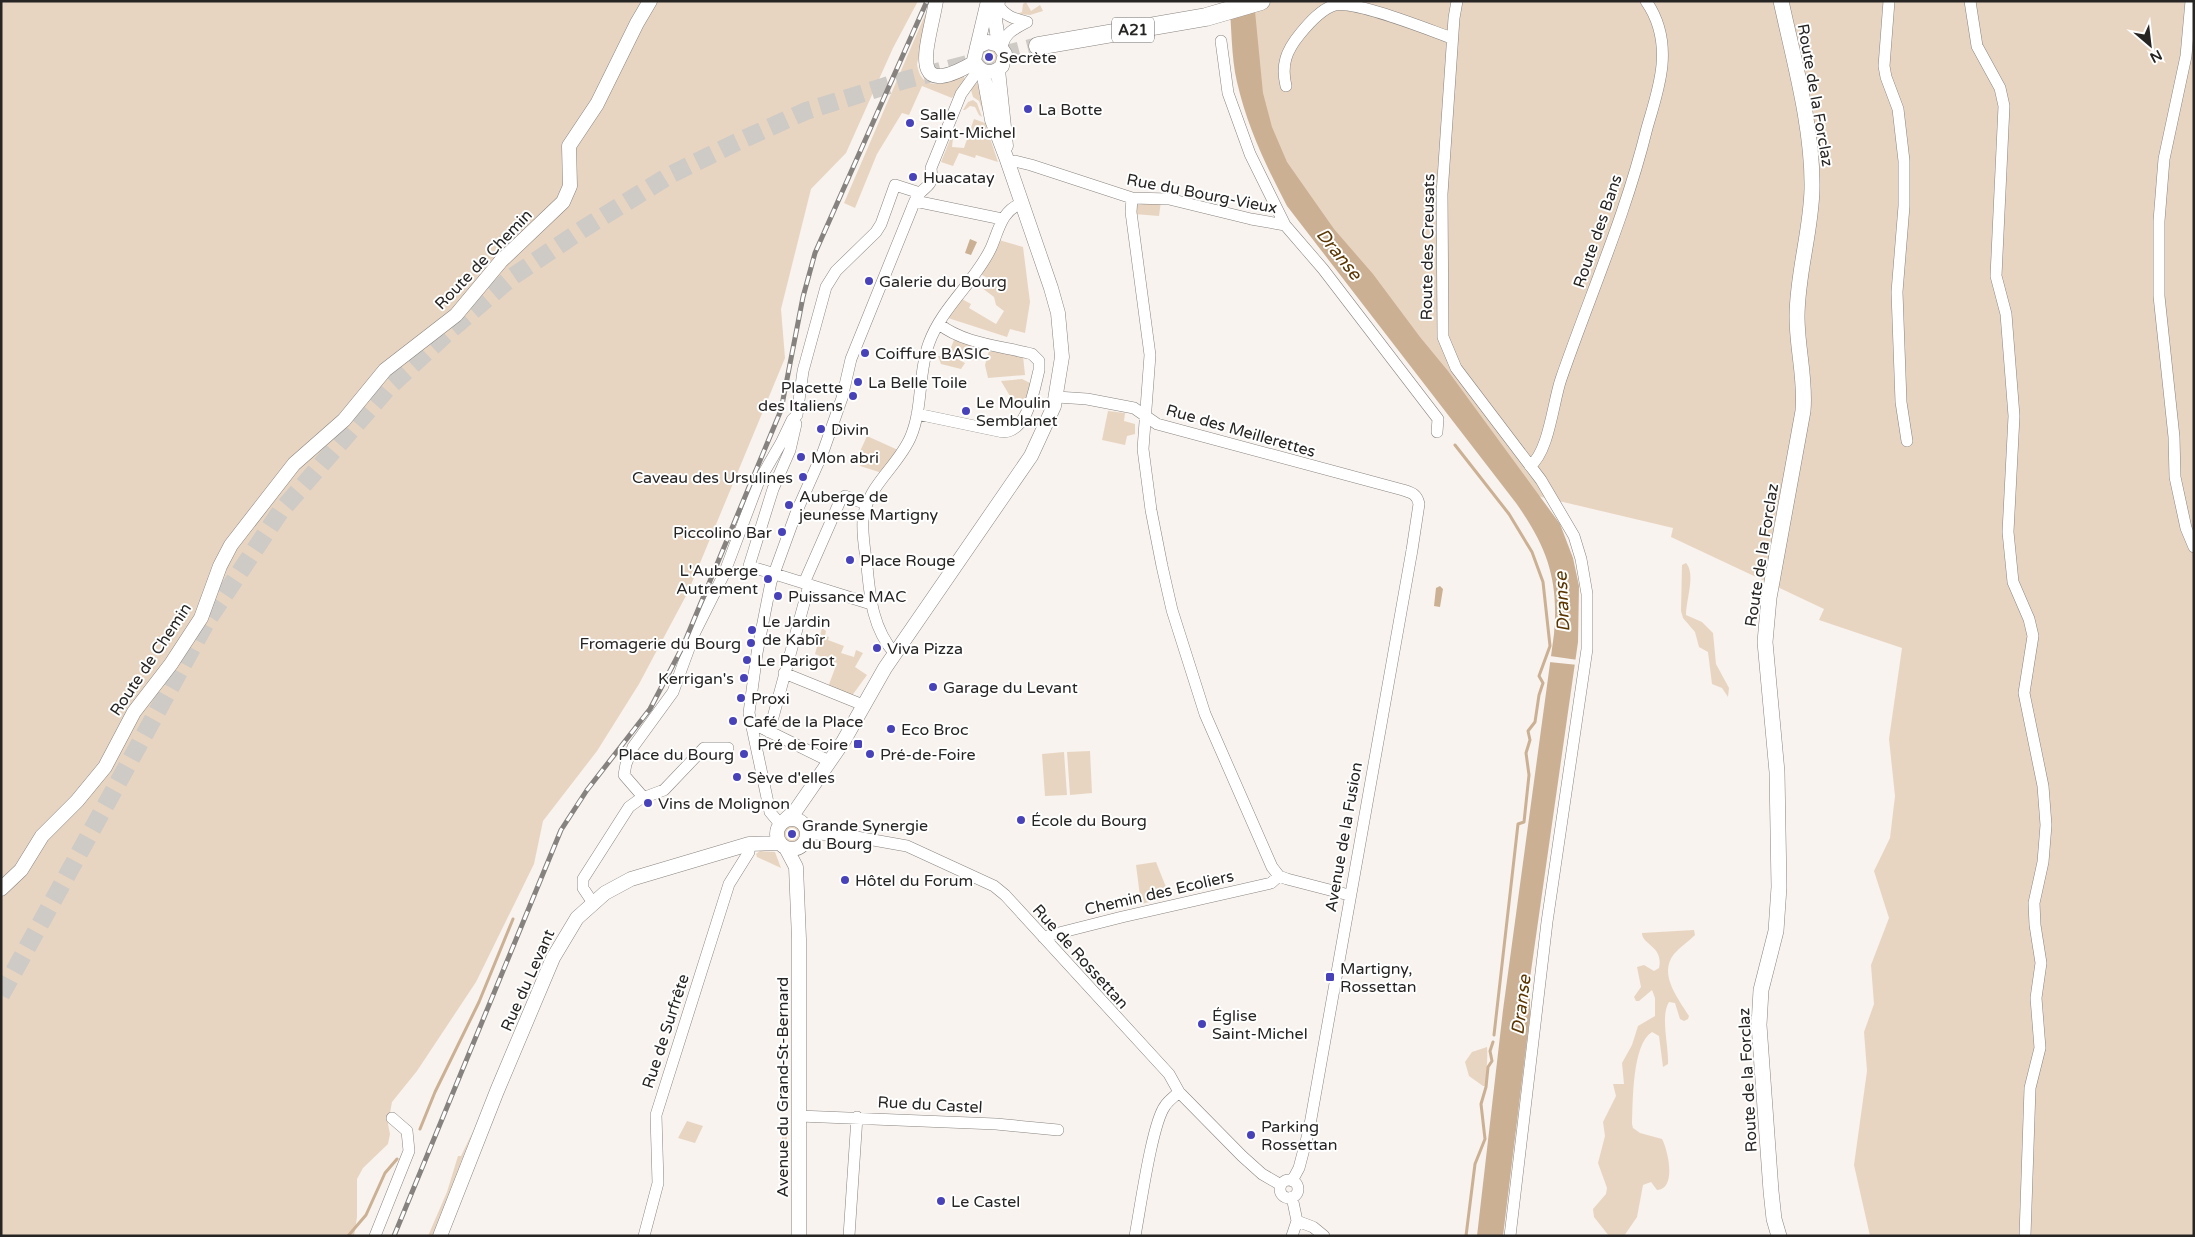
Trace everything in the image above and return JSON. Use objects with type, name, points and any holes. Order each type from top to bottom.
[{"type":"highway","name":"A21","points":[[1038,46],[1227,12],[1259,2]]},
{"type":"main road","name":"Route de la Forclaz","points":[[1779,1236],[1770,1191],[1759,1025],[1762,990],[1776,931],[1780,879],[1777,772],[1765,636],[1769,598],[1802,419],[1804,385],[1798,334],[1798,305],[1812,187],[1808,142],[1781,1]]},
{"type":"street","name":"Route de Chemin","points":[[1,890],[21,870],[42,836],[77,801],[105,767],[130,718],[171,664],[204,612],[220,566],[231,545],[294,464],[344,420],[386,370],[460,310],[501,262],[563,202],[570,186],[570,146],[597,104],[650,1]]},
{"type":"street","points":[[936,1],[925,55],[929,72],[934,77],[941,78],[979,67]]},
{"type":"street","name":"Route des Creusats","points":[[1457,1],[1452,38],[1442,194],[1443,337],[1448,353],[1463,379],[1530,466],[1556,504],[1576,540],[1585,579],[1589,617],[1587,649],[1546,930],[1510,1236]]},
{"type":"street","name":"Route des Bans","points":[[1530,466],[1540,456],[1560,381],[1626,201],[1657,92],[1662,68],[1662,43],[1659,26],[1646,1]]},
{"type":"street","points":[[1889,1],[1889,28],[1884,66],[1898,109],[1904,161],[1904,206],[1897,283],[1901,402],[1907,442]]},
{"type":"street","points":[[1970,1],[1977,46],[2000,88],[2004,106],[1996,276],[2006,314],[2014,416],[2008,532],[2014,586],[2032,630],[2032,654],[2024,693],[2043,786],[2046,817],[2045,849],[2034,904],[2040,959],[2036,998],[2040,1048],[2030,1088],[2025,1236]]},
{"type":"street","points":[[2191,1],[2186,56],[2161,184],[2159,290],[2174,436],[2175,477],[2186,528],[2194,547]]},
{"type":"street","points":[[995,2],[1003,12],[1014,19],[1027,22],[1007,34],[1000,46]]},
{"type":"street","points":[[995,2],[995,20],[1004,61],[998,70],[989,73],[979,67],[974,56],[995,2]]},
{"type":"street","points":[[1286,86],[1284,60],[1291,46],[1311,21],[1340,4],[1362,8],[1452,38]]},
{"type":"street","points":[[1221,41],[1228,93],[1250,154],[1286,225]]},
{"type":"street","points":[[977,47],[988,42],[1000,46]]},
{"type":"street","points":[[781,824],[770,812],[761,777],[749,712],[756,652],[774,574],[796,514],[823,452],[842,398],[851,359],[918,197],[929,188],[932,178],[931,168],[961,94],[979,67]]},
{"type":"street","name":"Avenue du Grand-St-Bernard","points":[[800,939],[805,834],[810,804],[832,769],[843,742],[863,705],[1031,456],[1056,398],[1062,357],[1060,325],[1051,288],[992,120],[979,67]]},
{"type":"street","name":"Avenue du Grand-St-Bernard","points":[[998,70],[1007,160]]},
{"type":"street","name":"Rue du Bourg-Vieux","points":[[1007,160],[1031,165],[1132,198],[1169,200],[1252,220],[1286,225],[1323,269],[1438,419],[1437,432]]},
{"type":"street","points":[[871,604],[748,566],[773,489],[790,450],[803,371],[826,287],[836,271],[876,232],[884,217],[895,185],[918,197],[1002,219]]},
{"type":"street","points":[[1132,198],[1150,355],[1144,415],[1143,450],[1151,510],[1172,610],[1205,714],[1272,866],[1279,876],[1349,895]]},
{"type":"street","points":[[896,654],[881,635],[871,604],[863,520],[866,504],[874,490],[903,455],[912,434],[927,350],[939,324],[984,262],[1002,219],[1013,206],[1022,203]]},
{"type":"street","points":[[917,414],[1003,432],[1011,431],[1021,421],[1035,386],[1040,364],[1032,354],[963,336],[951,332],[939,324]]},
{"type":"street","name":"Rue des Meillerettes","points":[[1056,398],[1087,399],[1134,408],[1157,424],[1403,490],[1415,494],[1418,498]]},
{"type":"street","points":[[644,798],[624,775],[630,752],[673,692],[695,632],[728,565],[740,526],[759,480],[781,444],[792,420],[797,415]]},
{"type":"street","points":[[769,732],[806,584],[840,501],[845,496],[866,504]]},
{"type":"street","name":"Avenue de la Fusion","points":[[1286,1183],[1299,1168],[1309,1130],[1349,895],[1412,550],[1419,504],[1418,498]]},
{"type":"street","points":[[784,673],[863,705]]},
{"type":"street","points":[[752,722],[829,761]]},
{"type":"street","name":"Avenue du Grand-St-Bernard","points":[[781,824],[796,810],[843,742]]},
{"type":"street","points":[[593,903],[583,888],[583,880],[629,807],[644,798],[664,790],[704,748],[728,748]]},
{"type":"street","points":[[796,819],[805,834],[797,848],[783,846],[777,838],[781,824],[796,819]]},
{"type":"street","name":"Rue du Levant","points":[[440,1236],[497,1091],[553,958],[568,930],[605,893],[631,879],[749,844],[781,824]]},
{"type":"street","name":"Rue de Rossettan","points":[[805,834],[845,836],[914,848],[997,888],[1169,1074],[1179,1092],[1262,1174],[1286,1183]]},
{"type":"street","name":"Rue du Levant","points":[[749,844],[783,846]]},
{"type":"street","name":"Rue de Surfrête","points":[[644,1236],[658,1182],[656,1115],[729,884],[749,852],[749,844]]},
{"type":"street","name":"Avenue du Grand-St-Bernard","points":[[783,846],[796,867],[800,939],[799,1236]]},
{"type":"street","name":"Chemin des Ecoliers","points":[[1043,938],[1122,917],[1271,883],[1279,876]]},
{"type":"street","points":[[1135,1236],[1155,1133],[1165,1106],[1179,1092]]},
{"type":"street","name":"Rue du Castel","points":[[799,1116],[998,1124],[1058,1130]]},
{"type":"street","points":[[849,1236],[857,1117]]},
{"type":"street","points":[[374,1236],[409,1151],[407,1131],[392,1118]]},
{"type":"street","points":[[1286,1183],[1282,1195],[1292,1197],[1297,1221],[1292,1236]]},
{"type":"street","points":[[1297,1221],[1313,1227],[1324,1236]]},
{"type":"shaded area","points":[[1,1],[918,1],[893,48],[846,153],[811,189],[781,309],[785,358],[688,592],[639,684],[597,751],[543,821],[534,864],[476,982],[417,1071],[392,1102],[388,1124],[390,1134],[388,1144],[363,1168],[357,1179],[357,1217],[354,1236],[1,1236]]},
{"type":"shaded area","points":[[931,1],[917,64],[919,73],[923,79],[935,84],[963,75],[965,79],[952,98],[922,86],[909,115],[902,113],[877,154],[855,208],[844,203]]},
{"type":"shaded area","points":[[1236,1],[2194,1],[2194,1236],[1870,1236],[1854,1165],[1867,1071],[1864,1032],[1874,1004],[1871,965],[1889,918],[1874,871],[1890,838],[1895,796],[1889,739],[1902,648],[1819,620],[1824,609],[1671,537],[1673,528],[1521,492],[1282,168]]},
{"type":"shaded area","points":[[1026,2],[1031,11],[1040,5],[1043,11],[1030,15],[1017,14],[1022,12],[1023,4]]},
{"type":"shaded area","points":[[989,49],[995,51],[997,57],[995,63],[989,65],[983,63],[981,57],[983,51]]},
{"type":"shaded area","points":[[975,83],[980,84],[985,117],[979,101],[973,97],[971,90]]},
{"type":"shaded area","points":[[973,100],[977,103],[982,117],[975,107],[970,106],[963,110],[968,102]]},
{"type":"shaded area","points":[[974,119],[985,123],[998,162],[976,155],[975,158],[959,153],[953,166],[941,162],[951,137],[953,138],[952,147],[964,148]]},
{"type":"shaded area","points":[[1161,201],[1159,216],[1134,214],[1137,205]]},
{"type":"shaded area","points":[[999,240],[1023,247],[1030,302],[1025,333],[1010,329],[1007,337],[948,318],[962,299],[971,304],[969,308],[996,324],[1004,311],[996,305],[994,297],[982,288],[988,278],[980,274]]},
{"type":"shaded area","points":[[954,340],[982,346],[981,359],[967,361],[950,350]]},
{"type":"shaded area","points":[[989,351],[1023,356],[1025,375],[988,378],[985,365]]},
{"type":"shaded area","points":[[938,356],[952,356],[965,363],[961,369],[941,364]]},
{"type":"shaded area","points":[[1022,379],[1032,384],[1026,403],[1013,401],[1001,381]]},
{"type":"shaded area","points":[[1108,411],[1125,413],[1124,421],[1135,424],[1135,434],[1127,436],[1125,445],[1102,440]]},
{"type":"shaded area","points":[[867,436],[898,450],[882,473],[860,466],[863,461],[857,458]]},
{"type":"shaded area","points":[[1686,563],[1689,568],[1690,580],[1686,615],[1702,622],[1713,633],[1716,664],[1729,688],[1728,697],[1722,688],[1712,684],[1708,652],[1699,647],[1695,632],[1683,618],[1681,611],[1682,565]]},
{"type":"shaded area","points":[[822,628],[826,631],[825,636],[829,637],[828,640],[844,646],[841,653],[854,657],[856,650],[863,653],[855,667],[867,675],[851,697],[828,687],[837,663],[815,654]]},
{"type":"shaded area","points":[[1090,751],[1092,793],[1070,795],[1067,752]]},
{"type":"shaded area","points":[[1064,752],[1067,795],[1045,796],[1042,754]]},
{"type":"shaded area","points":[[792,826],[800,834],[792,842],[784,834]]},
{"type":"shaded area","points":[[760,851],[775,852],[781,868],[757,857],[756,854]]},
{"type":"shaded area","points":[[1156,862],[1170,897],[1141,904],[1136,865]]},
{"type":"shaded area","points":[[1694,930],[1695,935],[1674,954],[1668,970],[1671,986],[1689,1016],[1688,1019],[1684,1021],[1680,1019],[1675,1003],[1669,1002],[1665,1015],[1668,1064],[1663,1067],[1659,1036],[1652,1032],[1645,1038],[1637,1061],[1635,1074],[1633,1128],[1640,1133],[1662,1139],[1667,1151],[1669,1176],[1663,1188],[1657,1190],[1651,1182],[1643,1185],[1637,1217],[1624,1236],[1609,1236],[1594,1217],[1593,1209],[1606,1194],[1607,1188],[1598,1163],[1605,1136],[1603,1122],[1616,1096],[1613,1084],[1624,1084],[1622,1063],[1632,1045],[1638,1026],[1655,1016],[1655,998],[1652,990],[1639,1001],[1636,1001],[1634,997],[1641,987],[1637,967],[1644,965],[1654,971],[1659,968],[1660,961],[1656,950],[1645,940],[1642,933]]},
{"type":"shaded area","points":[[1487,1047],[1486,1086],[1483,1086],[1469,1076],[1465,1062],[1472,1052]]},
{"type":"shaded area","points":[[687,1121],[703,1126],[695,1143],[678,1138]]},
{"type":"shaded area","points":[[782,1126],[787,1126],[787,1145],[782,1145]]},
{"type":"shaded area","points":[[473,1131],[432,1236],[428,1236],[447,1192],[458,1156],[461,1156]]},
{"type":"water","name":"Dranse","points":[[1229,1],[1254,1],[1263,93],[1272,127],[1287,162],[1334,229],[1373,274],[1448,371],[1560,524],[1573,558],[1579,586],[1578,642],[1530,978],[1530,1015],[1503,1236],[1477,1236],[1503,1010],[1554,634],[1555,597],[1552,580],[1536,534],[1516,503],[1287,206],[1258,146],[1241,98],[1234,62]]},
{"type":"water","points":[[970,239],[977,242],[971,255],[965,253]]},
{"type":"water","points":[[1440,586],[1443,589],[1440,607],[1434,606],[1436,588]]},
{"type":"pier","points":[[1550,656],[1578,660],[1578,665],[1549,662]]},
{"type":"waterway","points":[[1455,445],[1509,514],[1532,552],[1543,582],[1550,646],[1539,676],[1543,683],[1539,695],[1535,722],[1528,731],[1530,740],[1526,753],[1529,775],[1524,822],[1518,824],[1494,1035]]},
{"type":"waterway","points":[[420,1129],[435,1092],[479,1002],[513,919]]},
{"type":"waterway","points":[[1466,1236],[1475,1164],[1485,1139],[1481,1104],[1486,1087],[1488,1067],[1492,1061],[1490,1051],[1493,1042]]},
{"type":"waterway","points":[[348,1236],[366,1215],[385,1173],[397,1159]]},
{"type":"tunnel","points":[[1,995],[207,621],[280,512],[387,389],[447,333],[512,277],[583,229],[670,175],[737,142],[806,111],[905,80],[1038,46]]},
{"type":"railway","points":[[394,1236],[561,830],[587,790],[650,709],[683,646],[781,410],[803,297],[815,253],[927,1]]},
{"type":"place","name":"Secrète","points":[[989,57]]},
{"type":"place","name":"La Botte","points":[[1028,109]]},
{"type":"place","name":"Salle Saint-Michel","points":[[910,123]]},
{"type":"place","name":"Huacatay","points":[[913,177]]},
{"type":"place","name":"Galerie du Bourg","points":[[869,281]]},
{"type":"place","name":"Coiffure BASIC","points":[[865,353]]},
{"type":"place","name":"La Belle Toile","points":[[858,382]]},
{"type":"place","name":"Placette des Italiens","points":[[853,396]]},
{"type":"place","name":"Le Moulin Semblanet","points":[[966,411]]},
{"type":"place","name":"Divin","points":[[821,429]]},
{"type":"place","name":"Mon abri","points":[[801,457]]},
{"type":"place","name":"Caveau des Ursulines","points":[[803,477]]},
{"type":"place","name":"Auberge de jeunesse Martigny","points":[[789,505]]},
{"type":"place","name":"Piccolino Bar","points":[[782,532]]},
{"type":"place","name":"Place Rouge","points":[[850,560]]},
{"type":"place","name":"L'Auberge Autrement","points":[[768,579]]},
{"type":"place","name":"Puissance MAC","points":[[778,596]]},
{"type":"place","name":"Le Jardin de Kabîr","points":[[752,630]]},
{"type":"place","name":"Fromagerie du Bourg","points":[[751,643]]},
{"type":"place","name":"Viva Pizza","points":[[877,648]]},
{"type":"place","name":"Le Parigot","points":[[747,660]]},
{"type":"place","name":"Kerrigan's","points":[[744,678]]},
{"type":"place","name":"Garage du Levant","points":[[933,687]]},
{"type":"place","name":"Proxi","points":[[741,698]]},
{"type":"place","name":"Café de la Place","points":[[733,721]]},
{"type":"place","name":"Eco Broc","points":[[891,729]]},
{"type":"place","name":"Pré de Foire","points":[[858,744]]},
{"type":"place","name":"Place du Bourg","points":[[744,754]]},
{"type":"place","name":"Pré-de-Foire","points":[[870,754]]},
{"type":"place","name":"Sève d'elles","points":[[737,777]]},
{"type":"place","name":"Vins de Molignon","points":[[648,803]]},
{"type":"place","name":"École du Bourg","points":[[1021,820]]},
{"type":"place","name":"Grande Synergie du Bourg","points":[[792,834]]},
{"type":"place","name":"Hôtel du Forum","points":[[845,880]]},
{"type":"place","name":"Martigny, Rossettan","points":[[1330,977]]},
{"type":"place","name":"Église Saint-Michel","points":[[1202,1024]]},
{"type":"place","name":"Parking Rossettan","points":[[1251,1135]]},
{"type":"place","name":"Le Castel","points":[[941,1201]]}]
